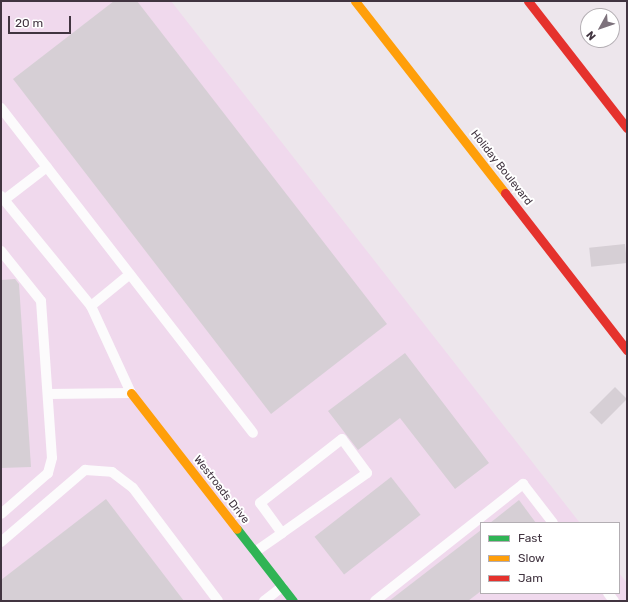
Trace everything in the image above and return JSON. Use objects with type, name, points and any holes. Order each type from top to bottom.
[{"type":"street","name":"Holiday Boulevard","points":[[355,1],[627,350]]},
{"type":"street","points":[[528,1],[627,128]]},
{"type":"street","name":"Westroads Drive","points":[[131,393],[293,601]]},
{"type":"lane","points":[[1,108],[253,433]]},
{"type":"lane","points":[[47,167],[3,198],[91,306],[131,393],[48,394]]},
{"type":"lane","points":[[1,251],[41,301],[52,458],[48,473],[1,514]]},
{"type":"lane","points":[[91,306],[130,274]]},
{"type":"lane","points":[[254,552],[282,533],[367,473],[342,439],[260,503],[282,533]]},
{"type":"lane","points":[[1,542],[85,470],[112,472],[133,488],[218,601]]},
{"type":"lane","points":[[375,601],[523,484],[552,522]]},
{"type":"lane","points":[[264,601],[282,587]]},
{"type":"shaded area","points":[[1,1],[171,1],[579,522],[480,522],[480,594],[620,594],[620,574],[627,583],[627,601],[1,601]]},
{"type":"building","points":[[114,1],[137,1],[387,324],[271,414],[13,79]]},
{"type":"building","points":[[625,244],[627,263],[591,267],[589,248]]},
{"type":"building","points":[[15,279],[19,284],[31,467],[1,468],[1,280]]},
{"type":"building","points":[[405,353],[489,463],[455,489],[400,418],[358,450],[328,411]]},
{"type":"building","points":[[615,387],[627,399],[602,424],[590,412]]},
{"type":"building","points":[[391,477],[421,515],[344,575],[315,537]]},
{"type":"building","points":[[106,499],[184,601],[1,601],[1,580]]},
{"type":"building","points":[[519,500],[535,522],[491,522]]},
{"type":"building","points":[[480,531],[480,592],[468,601],[389,601]]},
{"type":"traffic: fast","points":[[237,529],[293,601]]},
{"type":"traffic: slow","points":[[355,1],[505,193]]},
{"type":"traffic: slow","points":[[131,393],[237,529]]},
{"type":"traffic: jam","points":[[528,1],[627,128]]},
{"type":"traffic: jam","points":[[505,193],[627,350]]}]
